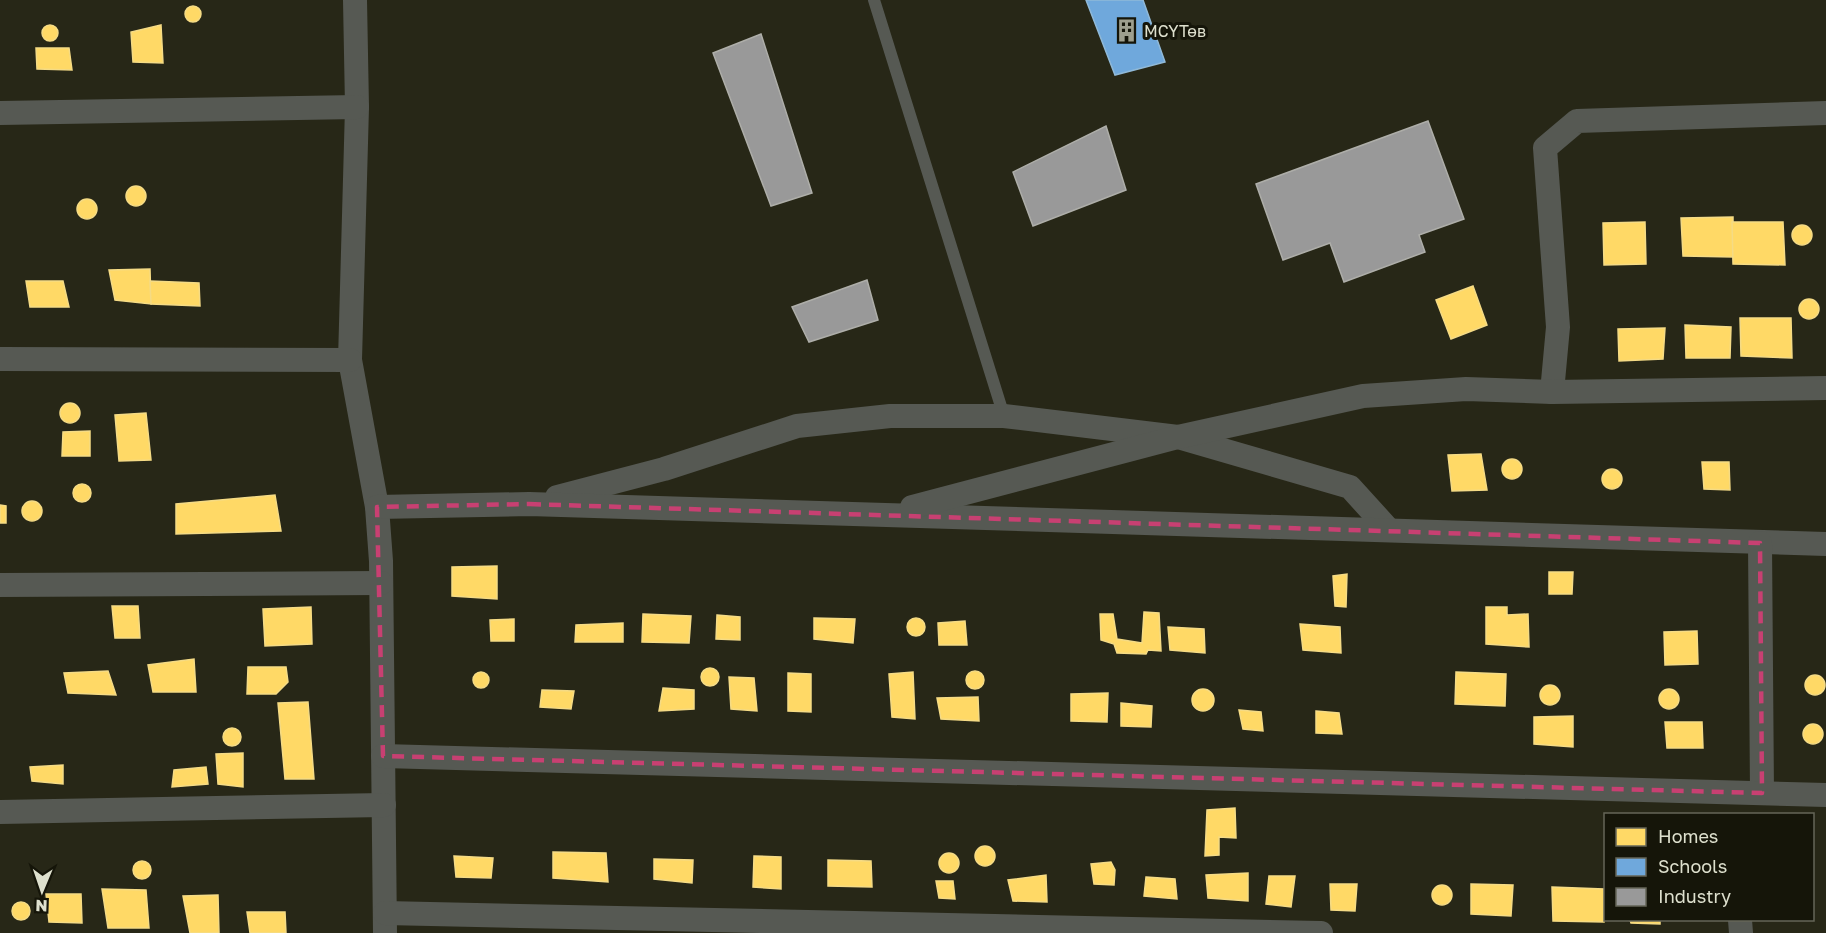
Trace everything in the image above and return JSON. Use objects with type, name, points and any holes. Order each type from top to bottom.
[{"type":"street","points":[[355,0],[357,107],[350,360],[377,507],[381,583],[385,923],[1321,933]]},
{"type":"street","points":[[0,114],[357,107]]},
{"type":"street","points":[[1552,392],[1558,327],[1545,148],[1577,121],[1826,113]]},
{"type":"street","points":[[0,359],[350,360]]},
{"type":"street","points":[[888,514],[1178,437],[1363,396],[1466,389],[1552,392],[1826,388]]},
{"type":"street","points":[[529,504],[663,469],[797,426],[890,416],[1004,416],[1178,437],[1350,487],[1389,530]]},
{"type":"street","points":[[377,507],[529,504],[1826,544]]},
{"type":"street","points":[[1760,543],[1762,793]]},
{"type":"street","points":[[0,585],[381,583]]},
{"type":"street","points":[[383,756],[1735,803],[1762,793],[1826,795]]},
{"type":"street","points":[[0,812],[384,805]]},
{"type":"lane","points":[[874,0],[1004,416]]},
{"type":"highlighted area","points":[[529,504],[1760,543],[1762,793],[383,756],[377,507]]},
{"type":"building: Homes","points":[[190,6],[196,6],[201,14],[199,20],[190,22],[185,17],[185,11]]},
{"type":"building: Homes","points":[[47,25],[53,25],[58,33],[56,39],[47,41],[42,36],[42,30]]},
{"type":"building: Homes","points":[[161,25],[163,63],[133,62],[131,32]]},
{"type":"building: Homes","points":[[36,48],[69,48],[72,70],[37,69]]},
{"type":"building: Homes","points":[[136,186],[143,189],[146,196],[143,203],[136,206],[129,203],[126,196],[129,189]]},
{"type":"building: Homes","points":[[87,199],[94,202],[97,209],[94,216],[87,219],[80,216],[77,209],[80,202]]},
{"type":"building: Homes","points":[[1733,217],[1733,257],[1683,256],[1681,218]]},
{"type":"building: Homes","points":[[1645,222],[1646,264],[1604,265],[1603,223]]},
{"type":"building: Homes","points":[[1732,222],[1783,222],[1785,265],[1733,264]]},
{"type":"building: Homes","points":[[1798,225],[1806,225],[1812,231],[1812,239],[1806,245],[1798,245],[1792,239],[1792,231]]},
{"type":"building: Homes","points":[[150,269],[151,304],[115,300],[109,270]]},
{"type":"building: Homes","points":[[26,281],[63,281],[69,307],[30,307]]},
{"type":"building: Homes","points":[[150,281],[199,283],[200,306],[151,304]]},
{"type":"building: Homes","points":[[1473,286],[1487,325],[1451,339],[1436,300]]},
{"type":"building: Homes","points":[[1805,299],[1813,299],[1819,305],[1819,313],[1813,319],[1805,319],[1799,313],[1799,305]]},
{"type":"building: Homes","points":[[1740,318],[1791,318],[1792,358],[1741,356]]},
{"type":"building: Homes","points":[[1685,325],[1731,327],[1730,358],[1686,358]]},
{"type":"building: Homes","points":[[1665,328],[1663,359],[1619,361],[1618,329]]},
{"type":"building: Homes","points":[[70,403],[77,406],[80,413],[77,420],[70,423],[63,420],[60,413],[63,406]]},
{"type":"building: Homes","points":[[146,413],[151,460],[119,461],[115,415]]},
{"type":"building: Homes","points":[[90,431],[90,456],[62,456],[63,432]]},
{"type":"building: Homes","points":[[1481,454],[1487,490],[1452,491],[1448,455]]},
{"type":"building: Homes","points":[[1512,459],[1519,462],[1522,469],[1519,476],[1512,479],[1505,476],[1502,469],[1505,462]]},
{"type":"building: Homes","points":[[1702,462],[1729,462],[1730,490],[1704,489]]},
{"type":"building: Homes","points":[[1612,469],[1619,472],[1622,479],[1619,486],[1612,489],[1605,486],[1602,479],[1605,472]]},
{"type":"building: Homes","points":[[78,484],[86,484],[91,489],[89,500],[78,502],[73,497],[73,489]]},
{"type":"building: Homes","points":[[275,495],[281,531],[176,534],[176,504]]},
{"type":"building: Homes","points":[[32,501],[39,504],[42,511],[39,518],[32,521],[25,518],[22,511],[25,504]]},
{"type":"building: Homes","points":[[0,505],[6,506],[6,523],[0,523]]},
{"type":"building: Homes","points":[[497,566],[497,599],[452,596],[452,567]]},
{"type":"building: Homes","points":[[1549,572],[1573,572],[1572,594],[1549,594]]},
{"type":"building: Homes","points":[[1347,574],[1346,607],[1335,606],[1333,576]]},
{"type":"building: Homes","points":[[112,606],[138,606],[140,638],[115,638]]},
{"type":"building: Homes","points":[[311,607],[312,644],[265,646],[263,609]]},
{"type":"building: Homes","points":[[1486,607],[1507,607],[1507,615],[1528,614],[1529,647],[1486,644]]},
{"type":"building: Homes","points":[[1144,612],[1159,613],[1161,651],[1148,650],[1146,654],[1117,653],[1114,644],[1101,640],[1100,614],[1113,614],[1117,639],[1142,643]]},
{"type":"building: Homes","points":[[643,614],[691,616],[689,643],[642,642]]},
{"type":"building: Homes","points":[[717,615],[740,617],[740,640],[716,639]]},
{"type":"building: Homes","points":[[814,618],[855,619],[853,643],[814,639]]},
{"type":"building: Homes","points":[[916,618],[922,621],[925,627],[922,633],[916,636],[910,633],[907,627],[910,621]]},
{"type":"building: Homes","points":[[514,619],[514,641],[491,641],[490,620]]},
{"type":"building: Homes","points":[[965,621],[967,645],[939,645],[938,623]]},
{"type":"building: Homes","points":[[623,623],[623,642],[575,642],[576,625]]},
{"type":"building: Homes","points":[[1300,624],[1340,627],[1341,653],[1303,650]]},
{"type":"building: Homes","points":[[1168,627],[1204,629],[1205,653],[1170,650]]},
{"type":"building: Homes","points":[[1697,631],[1698,664],[1665,665],[1664,632]]},
{"type":"building: Homes","points":[[194,659],[196,692],[153,692],[148,665]]},
{"type":"building: Homes","points":[[248,667],[286,667],[288,682],[276,694],[247,694]]},
{"type":"building: Homes","points":[[710,668],[716,671],[719,677],[716,683],[710,686],[704,683],[701,677],[704,671]]},
{"type":"building: Homes","points":[[108,671],[116,695],[68,693],[64,673]]},
{"type":"building: Homes","points":[[971,671],[979,671],[984,676],[982,687],[971,689],[966,684],[966,676]]},
{"type":"building: Homes","points":[[478,672],[484,672],[489,680],[487,686],[478,688],[473,683],[473,677]]},
{"type":"building: Homes","points":[[913,672],[915,719],[892,717],[889,674]]},
{"type":"building: Homes","points":[[1456,672],[1506,674],[1505,706],[1455,704]]},
{"type":"building: Homes","points":[[788,673],[811,674],[811,712],[788,711]]},
{"type":"building: Homes","points":[[1815,675],[1822,678],[1825,685],[1822,692],[1815,695],[1808,692],[1805,685],[1808,678]]},
{"type":"building: Homes","points":[[729,677],[754,678],[757,711],[731,709]]},
{"type":"building: Homes","points":[[1546,685],[1554,685],[1560,691],[1560,699],[1554,705],[1546,705],[1540,699],[1540,691]]},
{"type":"building: Homes","points":[[663,688],[694,690],[694,709],[659,711]]},
{"type":"building: Homes","points":[[1203,689],[1211,692],[1214,700],[1211,708],[1203,711],[1195,708],[1192,700],[1195,692]]},
{"type":"building: Homes","points":[[1665,689],[1673,689],[1679,695],[1679,703],[1673,709],[1665,709],[1659,703],[1659,695]]},
{"type":"building: Homes","points":[[542,690],[574,691],[571,709],[540,707]]},
{"type":"building: Homes","points":[[1108,693],[1107,722],[1071,721],[1071,694]]},
{"type":"building: Homes","points":[[978,697],[979,721],[941,719],[937,698]]},
{"type":"building: Homes","points":[[308,702],[314,779],[285,779],[278,703]]},
{"type":"building: Homes","points":[[1121,703],[1152,706],[1151,727],[1121,726]]},
{"type":"building: Homes","points":[[1239,710],[1261,712],[1263,731],[1243,729]]},
{"type":"building: Homes","points":[[1316,711],[1339,713],[1342,734],[1316,733]]},
{"type":"building: Homes","points":[[1573,716],[1573,747],[1534,744],[1534,717]]},
{"type":"building: Homes","points":[[1665,722],[1702,722],[1703,748],[1667,748]]},
{"type":"building: Homes","points":[[1813,724],[1820,727],[1823,734],[1820,741],[1813,744],[1806,741],[1803,734],[1806,727]]},
{"type":"building: Homes","points":[[232,728],[238,731],[241,737],[238,743],[232,746],[226,743],[223,737],[226,731]]},
{"type":"building: Homes","points":[[243,753],[243,787],[218,784],[216,754]]},
{"type":"building: Homes","points":[[63,765],[63,784],[32,781],[30,767]]},
{"type":"building: Homes","points":[[206,767],[208,784],[172,787],[174,770]]},
{"type":"building: Homes","points":[[1235,808],[1236,838],[1219,837],[1219,855],[1205,856],[1207,810]]},
{"type":"building: Homes","points":[[981,846],[989,846],[995,852],[995,860],[989,866],[981,866],[975,860],[975,852]]},
{"type":"building: Homes","points":[[553,852],[606,853],[608,882],[553,878]]},
{"type":"building: Homes","points":[[949,853],[956,856],[959,863],[956,870],[949,873],[942,870],[939,863],[942,856]]},
{"type":"building: Homes","points":[[454,856],[493,858],[491,878],[456,877]]},
{"type":"building: Homes","points":[[754,856],[781,857],[781,889],[753,887]]},
{"type":"building: Homes","points":[[654,859],[693,860],[692,883],[654,879]]},
{"type":"building: Homes","points":[[828,860],[871,861],[872,887],[828,886]]},
{"type":"building: Homes","points":[[142,861],[148,864],[151,870],[148,876],[142,879],[136,876],[133,870],[136,864]]},
{"type":"building: Homes","points":[[1111,862],[1115,870],[1114,885],[1094,884],[1091,864]]},
{"type":"building: Homes","points":[[1248,873],[1248,901],[1208,898],[1206,875]]},
{"type":"building: Homes","points":[[1046,875],[1047,902],[1013,901],[1008,880]]},
{"type":"building: Homes","points":[[1269,876],[1295,876],[1291,907],[1266,904]]},
{"type":"building: Homes","points":[[1146,877],[1175,879],[1177,899],[1144,896]]},
{"type":"building: Homes","points":[[936,881],[953,881],[955,899],[939,898]]},
{"type":"building: Homes","points":[[1330,884],[1357,884],[1355,911],[1331,910]]},
{"type":"building: Homes","points":[[1471,884],[1513,885],[1511,916],[1471,914]]},
{"type":"building: Homes","points":[[1438,885],[1446,885],[1452,891],[1452,899],[1446,905],[1438,905],[1432,899],[1432,891]]},
{"type":"building: Homes","points":[[1552,887],[1604,889],[1604,922],[1553,921]]},
{"type":"building: Homes","points":[[102,889],[146,890],[149,928],[108,928]]},
{"type":"building: Homes","points":[[46,894],[81,894],[82,923],[49,922]]},
{"type":"building: Homes","points":[[218,895],[219,933],[190,933],[183,896]]},
{"type":"building: Homes","points":[[17,902],[25,902],[30,907],[28,918],[17,920],[12,915],[12,907]]},
{"type":"building: Homes","points":[[247,912],[285,912],[286,933],[250,933]]},
{"type":"building: Homes","points":[[1630,921],[1660,921],[1660,924],[1631,923]]},
{"type":"building: Schools","name":"МСҮТөв","points":[[1086,0],[1143,0],[1165,62],[1115,75]]},
{"type":"building: Industry","points":[[761,34],[812,193],[771,206],[713,53]]},
{"type":"building: Industry","points":[[1428,121],[1464,219],[1419,235],[1425,252],[1344,282],[1330,243],[1283,260],[1256,184]]},
{"type":"building: Industry","points":[[1106,126],[1126,190],[1033,226],[1013,172]]},
{"type":"building: Industry","points":[[867,280],[878,320],[809,342],[792,307]]},
{"type":"place","name":"МСҮТөв","points":[[1126,31]]}]
